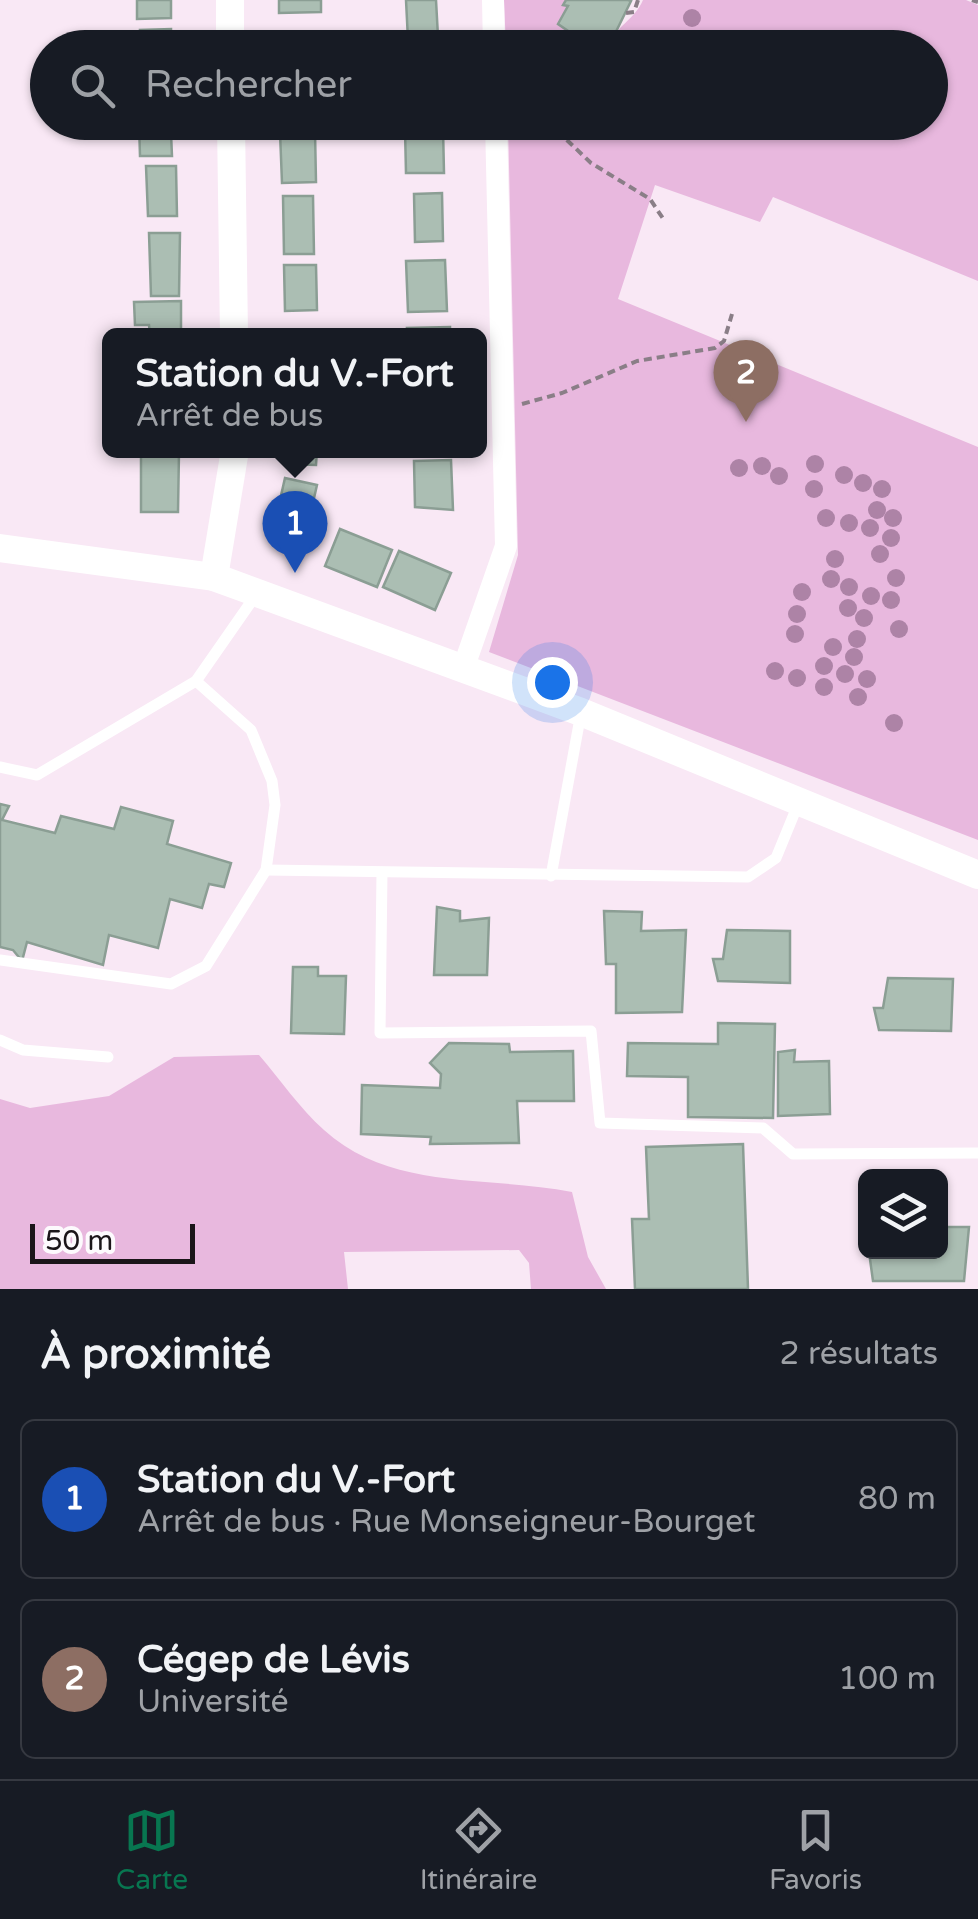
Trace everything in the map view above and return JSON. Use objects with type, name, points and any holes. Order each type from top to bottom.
[{"type":"street","points":[[230,0],[230,30]]},
{"type":"street","points":[[493,0],[494,30]]},
{"type":"street","points":[[231,140],[234,328]]},
{"type":"street","points":[[463,669],[506,546],[496,140]]},
{"type":"street","points":[[214,577],[233,458]]},
{"type":"street","points":[[0,548],[214,577],[581,712],[978,874]]},
{"type":"lane","points":[[0,767],[37,775],[196,682],[258,592]]},
{"type":"lane","points":[[0,960],[170,984],[206,966],[266,870],[275,805],[272,782],[251,730],[196,682]]},
{"type":"lane","points":[[551,876],[581,712]]},
{"type":"lane","points":[[266,870],[748,877],[776,858],[799,802]]},
{"type":"lane","points":[[382,872],[380,1033],[591,1031],[600,1122],[763,1128],[793,1154],[978,1153]]},
{"type":"lane","points":[[0,1040],[22,1050],[108,1057]]},
{"type":"path","points":[[626,14],[634,12],[638,0]]},
{"type":"path","points":[[566,140],[580,154],[650,199],[664,220]]},
{"type":"path","points":[[502,406],[538,402],[637,360],[715,348],[724,342],[732,314]]},
{"type":"shaded area","points":[[504,0],[566,0],[564,5],[568,6],[559,24],[568,30],[505,30]]},
{"type":"shaded area","points":[[643,0],[966,0],[978,5],[978,281],[773,197],[760,222],[655,185],[618,299],[978,447],[978,840],[489,652],[518,555],[508,140],[948,140],[948,30],[618,30]]},
{"type":"shaded area","points":[[259,1055],[324,1130],[351,1150],[380,1163],[442,1178],[572,1192],[588,1257],[606,1289],[531,1289],[529,1263],[519,1250],[344,1252],[348,1289],[0,1289],[0,1099],[30,1108],[109,1096],[174,1057]]},
{"type":"building","points":[[137,0],[171,0],[171,18],[137,19]]},
{"type":"building","points":[[279,0],[321,0],[321,12],[279,13]]},
{"type":"building","points":[[406,0],[436,0],[438,30],[408,30]]},
{"type":"building","points":[[566,0],[631,1],[617,30],[567,30],[558,24],[568,6],[563,5]]},
{"type":"building","points":[[140,140],[171,140],[172,156],[140,156]]},
{"type":"building","points":[[280,140],[315,140],[316,182],[282,183]]},
{"type":"building","points":[[405,140],[443,140],[444,173],[406,173]]},
{"type":"building","points":[[146,166],[176,166],[177,216],[148,216]]},
{"type":"building","points":[[442,193],[443,241],[415,242],[414,194]]},
{"type":"building","points":[[283,196],[313,196],[314,254],[284,254]]},
{"type":"building","points":[[149,233],[180,233],[179,296],[151,296]]},
{"type":"building","points":[[445,260],[447,311],[408,312],[406,261]]},
{"type":"building","points":[[284,265],[316,265],[317,310],[285,311]]},
{"type":"building","points":[[181,301],[181,328],[135,325],[134,302]]},
{"type":"building","points":[[141,458],[179,458],[178,512],[141,512]]},
{"type":"building","points":[[285,458],[316,458],[316,465],[285,464]]},
{"type":"building","points":[[451,460],[453,510],[415,507],[414,461]]},
{"type":"building","points":[[285,478],[317,485],[304,542],[272,535]]},
{"type":"building","points":[[340,529],[392,550],[377,587],[325,566]]},
{"type":"building","points":[[399,551],[451,573],[435,610],[383,587]]},
{"type":"building","points":[[0,804],[9,806],[2,820],[55,833],[61,816],[114,829],[121,807],[173,821],[167,844],[231,863],[224,887],[209,884],[202,908],[170,899],[158,948],[109,935],[103,965],[27,942],[22,961],[13,950],[0,947]]},
{"type":"building","points":[[437,907],[460,911],[460,921],[489,918],[487,975],[434,975]]},
{"type":"building","points":[[604,911],[642,912],[641,931],[686,930],[682,1012],[616,1013],[616,964],[606,964]]},
{"type":"building","points":[[727,930],[790,931],[790,983],[718,981],[713,959],[723,959]]},
{"type":"building","points":[[293,967],[318,967],[318,976],[346,976],[344,1034],[291,1033]]},
{"type":"building","points":[[888,978],[953,979],[951,1031],[879,1030],[874,1008],[883,1008]]},
{"type":"building","points":[[718,1023],[775,1024],[773,1118],[688,1117],[688,1077],[627,1076],[628,1043],[718,1044]]},
{"type":"building","points":[[449,1043],[509,1044],[510,1052],[573,1051],[574,1101],[517,1101],[519,1143],[430,1144],[431,1137],[361,1134],[362,1085],[440,1088],[441,1074],[430,1063]]},
{"type":"building","points":[[795,1050],[794,1062],[829,1061],[830,1114],[778,1116],[778,1052]]},
{"type":"building","points":[[743,1144],[748,1289],[635,1289],[632,1219],[649,1219],[646,1147]]},
{"type":"building","points":[[948,1227],[969,1227],[964,1281],[873,1281],[870,1259],[948,1259]]},
{"type":"place","name":"Cégep de Lévis","points":[[746,422]]},
{"type":"place","name":"Station du V.-Fort","points":[[295,573]]}]
